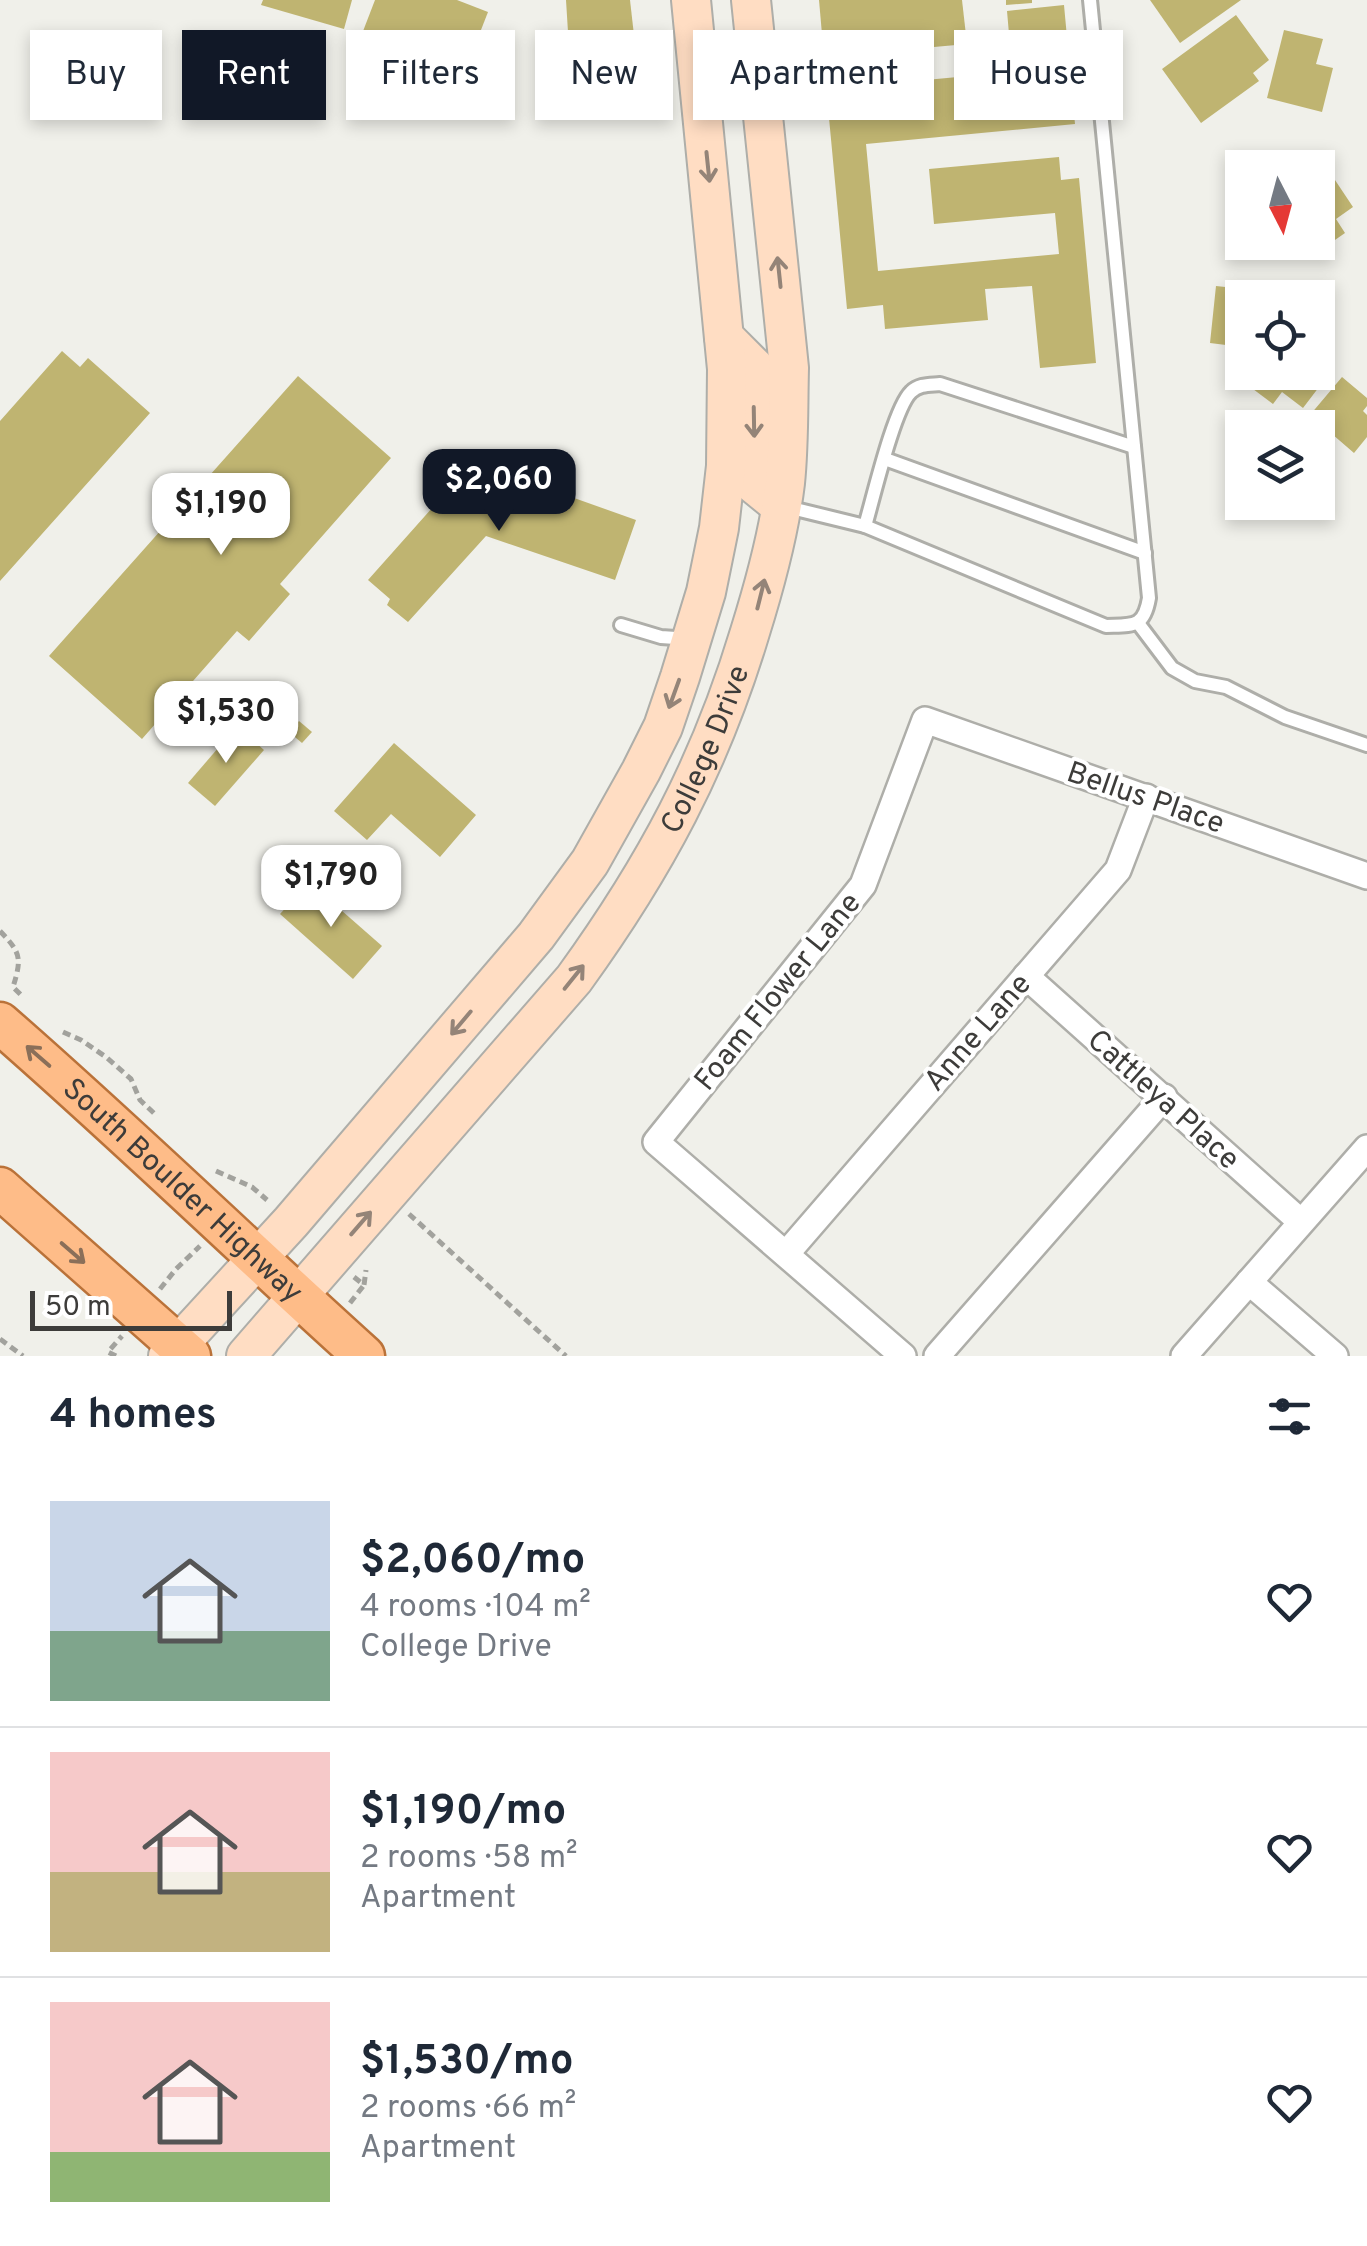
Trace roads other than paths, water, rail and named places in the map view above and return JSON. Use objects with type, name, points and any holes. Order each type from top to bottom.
[{"type":"main road","name":"College Drive","points":[[178,1352],[536,936],[590,862],[662,727],[710,576],[726,466],[727,368],[692,0]]},
{"type":"main road","name":"College Drive","points":[[246,1356],[574,978],[614,924],[665,839],[712,742],[759,605],[781,506],[788,430],[788,368],[752,0]]},
{"type":"main road","points":[[724,337],[754,367],[755,485],[781,506]]},
{"type":"main road","points":[[692,639],[744,652]]},
{"type":"main road","name":"South Boulder Highway","points":[[13,1012],[77,1090],[364,1356]]},
{"type":"main road","points":[[0,1188],[178,1352]]},
{"type":"street","name":"Bellus Place","points":[[925,720],[1367,876]]},
{"type":"street","name":"Foam Flower Lane","points":[[786,1254],[656,1142],[863,886],[925,720]]},
{"type":"street","name":"Anne Lane","points":[[786,1254],[1118,870],[1146,796]]},
{"type":"street","name":"Cattleya Place","points":[[1026,976],[1301,1222]]},
{"type":"street","points":[[937,1356],[1164,1097]]},
{"type":"street","points":[[1184,1356],[1367,1148]]},
{"type":"street","points":[[786,1254],[903,1356]]},
{"type":"street","points":[[1249,1282],[1335,1356]]},
{"type":"lane","points":[[781,506],[865,526],[1106,626],[1138,622],[1146,614],[1149,598],[1145,553],[1090,0]]},
{"type":"lane","points":[[865,526],[899,411],[909,393],[922,385],[940,384],[1134,447]]},
{"type":"lane","points":[[885,460],[1145,553]]},
{"type":"lane","points":[[1138,622],[1172,668],[1195,681],[1226,687],[1284,717],[1367,746]]},
{"type":"lane","points":[[621,625],[661,637],[692,639]]}]
